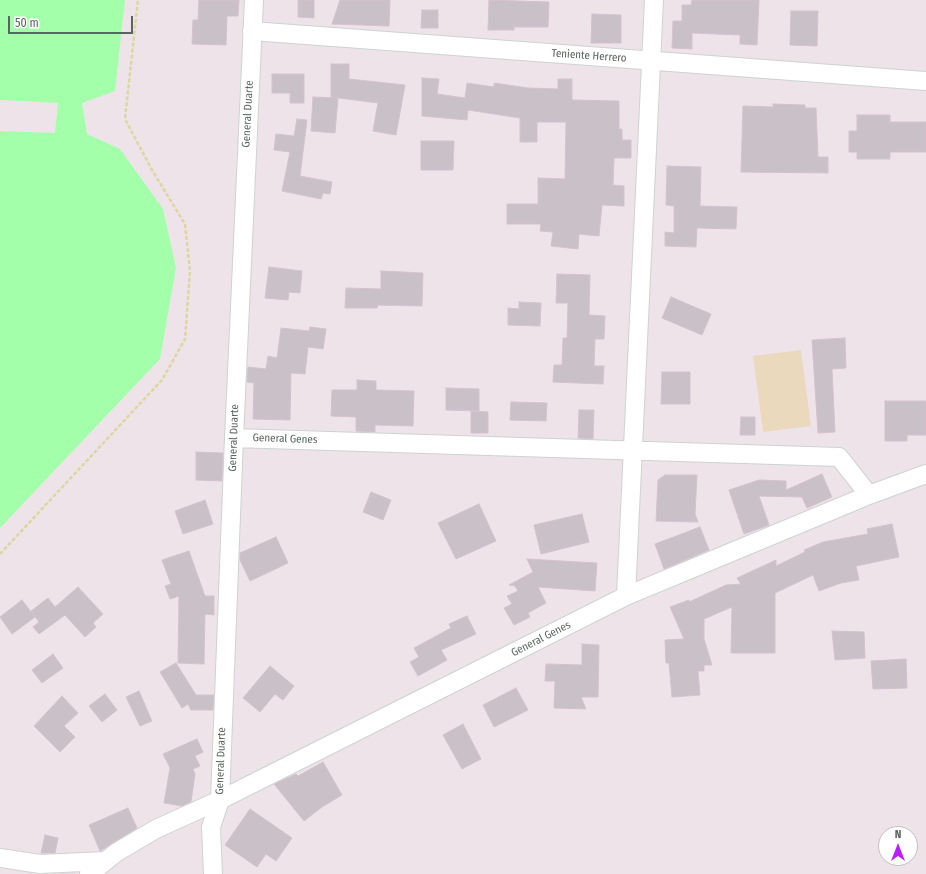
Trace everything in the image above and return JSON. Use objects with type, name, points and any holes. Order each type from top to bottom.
[{"type":"street","name":"General Duarte","points":[[213,874],[211,827],[220,800],[234,438],[254,0]]},
{"type":"street","points":[[626,596],[654,0]]},
{"type":"street","name":"Teniente Herrero","points":[[252,31],[926,81]]},
{"type":"street","name":"General Genes","points":[[234,438],[839,457],[869,495]]},
{"type":"street","name":"General Genes","points":[[89,874],[117,852],[156,829],[220,800],[626,596],[869,495],[926,474]]},
{"type":"street","points":[[0,858],[40,864],[106,861]]},
{"type":"path","points":[[0,554],[162,380],[185,339],[190,271],[185,224],[152,170],[125,119],[138,0]]},
{"type":"shaded area","points":[[0,0],[125,0],[115,91],[82,103],[87,134],[120,149],[163,209],[176,268],[160,359],[0,528],[0,131],[55,133],[58,103],[0,100]]},
{"type":"shaded area","points":[[801,350],[811,426],[763,432],[753,356]]},
{"type":"building","points":[[199,0],[239,0],[238,16],[227,16],[226,45],[192,44],[193,20],[198,20]]},
{"type":"building","points":[[298,0],[314,0],[314,18],[298,17]]},
{"type":"building","points":[[340,0],[390,0],[389,26],[332,24]]},
{"type":"building","points":[[489,0],[549,2],[548,27],[514,27],[514,30],[488,30]]},
{"type":"building","points":[[692,0],[759,0],[757,45],[740,44],[740,35],[692,33],[692,49],[672,48],[673,21],[682,21],[682,5],[691,5]]},
{"type":"building","points":[[422,10],[438,10],[438,28],[421,28]]},
{"type":"building","points":[[791,11],[818,11],[817,46],[790,45]]},
{"type":"building","points":[[592,14],[621,15],[621,43],[591,43]]},
{"type":"building","points":[[331,64],[349,64],[349,79],[405,85],[396,135],[373,131],[378,103],[331,97]]},
{"type":"building","points":[[272,74],[304,74],[304,103],[290,103],[290,93],[272,93]]},
{"type":"building","points":[[422,78],[439,79],[437,94],[465,98],[467,83],[494,87],[494,83],[528,88],[558,89],[558,79],[572,79],[572,100],[619,101],[619,129],[622,129],[622,140],[631,140],[631,158],[614,158],[613,185],[624,186],[624,206],[602,205],[599,236],[579,234],[578,249],[551,246],[553,232],[540,231],[541,224],[507,224],[507,204],[538,204],[538,178],[565,179],[566,122],[537,122],[537,142],[520,142],[520,118],[468,110],[467,120],[422,116]]},
{"type":"building","points":[[313,97],[338,98],[335,133],[311,131]]},
{"type":"building","points":[[773,104],[805,105],[805,108],[816,108],[818,157],[828,157],[828,173],[741,172],[743,106],[773,107]]},
{"type":"building","points":[[857,115],[890,115],[890,122],[926,122],[926,152],[890,152],[890,159],[857,159],[857,152],[849,152],[849,131],[857,131]]},
{"type":"building","points":[[297,119],[307,120],[300,176],[332,182],[330,194],[323,193],[321,199],[282,191],[290,152],[274,150],[276,134],[294,136]]},
{"type":"building","points":[[421,141],[454,141],[453,170],[421,170]]},
{"type":"building","points":[[667,166],[701,167],[700,206],[737,207],[736,229],[697,228],[696,247],[665,246],[665,232],[674,233],[674,206],[666,205]]},
{"type":"building","points":[[269,267],[302,271],[300,293],[289,292],[288,300],[265,298]]},
{"type":"building","points":[[381,271],[423,273],[422,306],[378,305],[377,308],[345,308],[346,288],[381,289]]},
{"type":"building","points":[[557,274],[590,275],[589,315],[605,316],[604,339],[595,339],[594,366],[604,366],[603,384],[553,382],[554,365],[562,365],[563,338],[567,338],[568,303],[556,303]]},
{"type":"building","points":[[671,297],[711,314],[702,335],[662,318]]},
{"type":"building","points":[[519,302],[541,303],[540,326],[508,325],[508,308],[519,309]]},
{"type":"building","points":[[310,327],[326,329],[323,349],[308,347],[305,374],[291,373],[290,420],[253,419],[254,383],[247,382],[248,367],[266,369],[268,356],[277,358],[281,328],[309,331]]},
{"type":"building","points":[[845,338],[846,368],[832,369],[835,432],[818,433],[812,340]]},
{"type":"building","points":[[662,372],[690,372],[690,404],[661,404]]},
{"type":"building","points":[[357,380],[376,381],[376,390],[414,391],[413,426],[375,425],[375,432],[356,431],[356,417],[331,416],[332,390],[357,390]]},
{"type":"building","points":[[446,388],[479,389],[479,411],[446,410]]},
{"type":"building","points":[[885,401],[926,401],[926,435],[907,435],[907,441],[885,441]]},
{"type":"building","points":[[511,402],[547,403],[546,421],[510,420]]},
{"type":"building","points":[[579,410],[594,410],[593,439],[578,438]]},
{"type":"building","points":[[471,411],[488,412],[488,433],[471,433]]},
{"type":"building","points":[[741,417],[755,417],[755,435],[740,435]]},
{"type":"building","points":[[196,452],[223,453],[222,481],[196,480]]},
{"type":"building","points":[[822,474],[832,497],[807,508],[802,497],[759,496],[769,525],[744,534],[729,490],[759,480],[786,481],[786,490]]},
{"type":"building","points":[[665,475],[697,475],[695,514],[698,522],[656,521],[658,480]]},
{"type":"building","points":[[371,492],[391,500],[383,520],[363,512]]},
{"type":"building","points":[[205,500],[213,524],[183,534],[175,511]]},
{"type":"building","points":[[479,504],[496,541],[456,559],[438,523]]},
{"type":"building","points":[[582,514],[589,542],[541,554],[534,525]]},
{"type":"building","points":[[892,524],[899,557],[856,566],[859,580],[841,583],[819,591],[813,575],[775,593],[775,653],[731,653],[732,607],[704,619],[704,639],[712,665],[704,665],[704,671],[698,671],[700,695],[672,697],[669,663],[666,663],[665,640],[684,639],[670,607],[689,600],[689,602],[726,585],[741,584],[737,578],[776,560],[776,566],[805,552],[804,550],[823,542],[868,534],[867,529]]},
{"type":"building","points":[[700,527],[709,550],[664,569],[655,544]]},
{"type":"building","points":[[276,537],[288,563],[250,581],[240,560],[240,553]]},
{"type":"building","points":[[189,551],[205,596],[214,596],[214,615],[205,614],[204,664],[178,663],[179,596],[170,599],[165,586],[171,584],[162,560]]},
{"type":"building","points":[[527,559],[597,563],[595,591],[538,587],[546,603],[528,613],[530,617],[514,625],[504,608],[512,604],[507,596],[518,591],[515,586],[509,585],[533,572]]},
{"type":"building","points":[[78,587],[103,614],[93,623],[96,627],[85,637],[65,615],[39,634],[33,627],[39,622],[31,611],[48,598],[55,607]]},
{"type":"building","points":[[22,600],[35,617],[12,634],[0,617]]},
{"type":"building","points":[[467,616],[476,634],[441,650],[447,660],[418,676],[410,662],[419,657],[414,648],[451,628],[449,624]]},
{"type":"building","points":[[832,631],[864,632],[865,658],[835,660]]},
{"type":"building","points":[[582,644],[599,645],[598,697],[581,697],[586,709],[554,708],[555,681],[545,681],[546,664],[582,665]]},
{"type":"building","points":[[53,654],[63,668],[42,683],[32,670]]},
{"type":"building","points":[[906,659],[907,688],[873,689],[871,661]]},
{"type":"building","points":[[176,663],[196,695],[214,695],[213,710],[191,710],[188,704],[182,708],[160,672]]},
{"type":"building","points":[[270,666],[294,686],[283,700],[275,694],[260,712],[243,698]]},
{"type":"building","points":[[516,688],[528,710],[494,727],[483,705]]},
{"type":"building","points":[[139,691],[152,721],[140,726],[126,697]]},
{"type":"building","points":[[105,694],[117,710],[102,722],[89,706]]},
{"type":"building","points":[[62,696],[78,713],[64,726],[75,737],[60,752],[34,726]]},
{"type":"building","points":[[463,724],[481,759],[462,769],[443,735]]},
{"type":"building","points":[[197,739],[203,752],[195,756],[200,766],[193,769],[195,774],[191,802],[182,806],[164,803],[170,768],[163,754]]},
{"type":"building","points":[[323,762],[342,795],[322,807],[304,821],[274,784],[296,774],[298,776]]},
{"type":"building","points":[[128,808],[137,828],[100,851],[89,825]]},
{"type":"building","points":[[250,809],[292,838],[276,861],[266,854],[257,867],[225,845]]},
{"type":"building","points":[[45,835],[58,838],[55,853],[41,853]]}]
